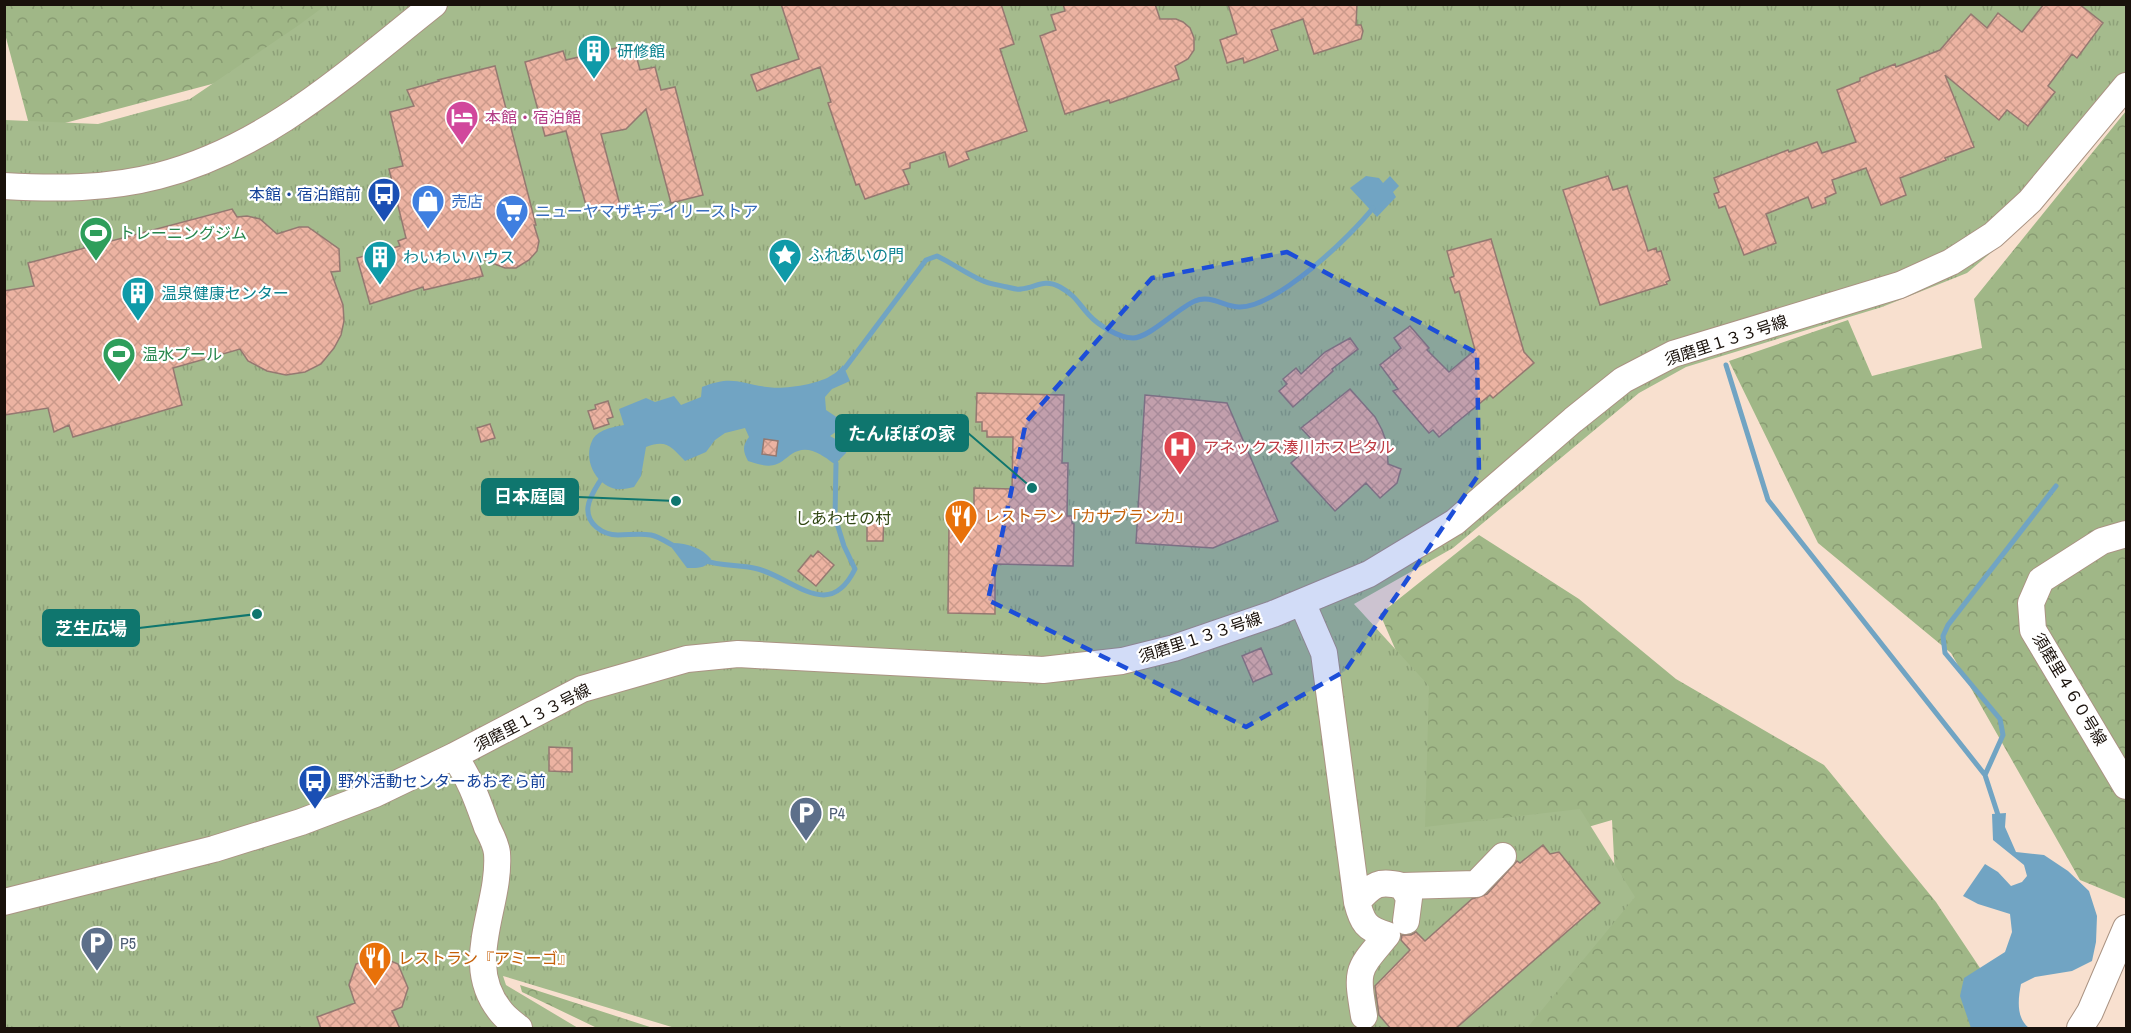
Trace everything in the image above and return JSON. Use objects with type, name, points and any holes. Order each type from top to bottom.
[{"type":"street","points":[[4,186],[59,189],[131,182],[184,169],[221,155],[290,117],[434,4]]},
{"type":"street","name":"須磨里１３３号線","points":[[4,903],[214,849],[301,822],[375,794],[454,756],[582,689],[687,658],[738,654],[1043,670],[1122,661],[1174,648],[1302,602],[1369,574],[1455,522],[1623,380],[1673,354],[1900,285],[1951,262],[1994,235],[2030,201],[2127,86]]},
{"type":"street","name":"須磨里４６０号線","points":[[2127,534],[2102,541],[2041,580],[2031,603],[2033,630],[2127,786]]},
{"type":"street","points":[[1302,602],[1324,653],[1361,920],[1374,931],[1396,929]]},
{"type":"street","points":[[454,756],[466,773],[496,850],[497,875],[486,925],[482,964],[486,987],[502,1013],[519,1029]]},
{"type":"street","points":[[1357,902],[1369,888],[1385,882],[1402,886],[1476,884],[1503,856]]},
{"type":"street","points":[[1364,1016],[1358,979],[1363,963],[1396,929],[1409,898],[1402,886]]},
{"type":"street","points":[[2080,1029],[2090,1012],[2127,928]]},
{"type":"highlighted area","points":[[1287,252],[1477,353],[1479,474],[1345,671],[1246,727],[988,600],[1026,422],[1152,278]]},
{"type":"green space","points":[[4,5],[339,5],[227,80],[31,132],[5,34]]},
{"type":"green space","name":"しあわせの村","points":[[326,5],[2126,5],[2126,92],[2026,223],[1967,273],[1882,307],[1686,367],[1639,393],[1453,548],[1354,604],[1429,686],[1425,827],[1580,809],[1635,897],[1527,1028],[675,1028],[503,976],[506,985],[578,1028],[5,1028],[5,120],[98,124],[190,99]]},
{"type":"green space","points":[[2126,111],[2126,899],[2080,880],[1951,653],[1818,543],[1729,361],[1848,320],[1872,376],[1982,348],[1974,299]]},
{"type":"green space","points":[[1479,535],[1579,599],[1676,679],[1824,765],[1936,902],[2020,1028],[1492,1028],[1616,895],[1612,820],[1489,856],[1411,866],[1420,706],[1380,614]]},
{"type":"green space","points":[[520,985],[653,1028],[597,1028],[522,992]]},
{"type":"water","points":[[1366,176],[1379,178],[1383,183],[1390,176],[1399,186],[1393,192],[1396,197],[1377,217],[1350,188]]},
{"type":"water","points":[[843,365],[850,381],[832,389],[825,397],[826,410],[853,428],[849,432],[837,431],[830,436],[839,441],[849,442],[846,453],[836,463],[817,452],[807,450],[795,452],[780,463],[770,466],[748,461],[744,449],[749,437],[745,428],[725,433],[715,440],[706,452],[685,461],[672,448],[664,444],[646,447],[641,476],[634,487],[618,489],[609,487],[593,471],[589,456],[592,441],[601,432],[624,425],[619,409],[646,398],[655,402],[674,396],[681,405],[701,397],[702,387],[721,381],[735,381],[774,388],[801,386],[826,378]]},
{"type":"water","points":[[673,543],[694,547],[711,559],[704,566],[687,568],[672,548]]},
{"type":"water","points":[[2006,813],[2005,827],[2016,852],[2044,855],[2068,871],[2089,891],[2097,916],[2096,942],[2092,961],[2072,971],[2035,977],[2021,984],[2020,1014],[2029,1028],[1971,1028],[1960,996],[1964,978],[2005,952],[2012,932],[2010,914],[1978,904],[1963,896],[1985,864],[1998,872],[2011,886],[2022,882],[2027,876],[2024,865],[1993,840],[1992,814]]},
{"type":"building","points":[[781,4],[1001,4],[1014,44],[1000,49],[1027,131],[966,152],[969,159],[949,167],[945,152],[910,163],[910,168],[903,170],[909,184],[865,199],[859,184],[856,185],[828,103],[831,102],[820,67],[757,91],[751,75],[799,59]]},
{"type":"building","points":[[1063,4],[1155,4],[1160,19],[1176,19],[1190,28],[1194,38],[1194,50],[1188,59],[1175,66],[1179,79],[1110,103],[1109,100],[1065,114],[1040,36],[1056,30],[1051,15],[1065,11]]},
{"type":"building","points":[[1228,4],[1357,4],[1356,25],[1361,25],[1363,31],[1361,39],[1314,54],[1303,19],[1271,30],[1278,50],[1244,63],[1243,58],[1227,63],[1220,40],[1237,34]]},
{"type":"building","points":[[2044,4],[2079,4],[2103,23],[2077,58],[2072,54],[2048,86],[2055,92],[2028,126],[2007,110],[1999,120],[1945,75],[1974,147],[1900,178],[1906,195],[1881,205],[1866,168],[1832,180],[1836,193],[1825,198],[1826,203],[1812,208],[1808,197],[1766,214],[1776,243],[1744,255],[1725,206],[1719,208],[1714,194],[1719,192],[1714,178],[1788,150],[1789,152],[1817,142],[1822,153],[1856,142],[1837,90],[1895,64],[1896,67],[1940,50],[1971,14],[1987,28],[1998,13],[2022,32]]},
{"type":"building","points":[[633,44],[640,70],[655,67],[661,90],[675,87],[703,195],[671,203],[646,109],[626,129],[601,134],[620,205],[588,213],[566,131],[545,136],[525,62],[563,51],[566,60]]},
{"type":"building","points":[[495,66],[536,225],[534,225],[539,241],[537,251],[529,260],[516,268],[505,268],[477,257],[483,276],[424,290],[423,287],[370,304],[357,258],[400,246],[398,241],[406,238],[389,169],[403,166],[390,112],[414,106],[407,90]]},
{"type":"building","points":[[1608,176],[1613,190],[1627,186],[1648,251],[1656,248],[1657,252],[1661,251],[1670,280],[1666,282],[1667,284],[1600,305],[1563,190]]},
{"type":"building","name":"温泉健康センター","points":[[232,209],[237,217],[247,216],[260,219],[277,234],[299,227],[308,227],[339,249],[340,271],[331,272],[343,305],[344,321],[341,335],[321,364],[305,372],[286,375],[267,371],[248,361],[240,349],[173,368],[182,405],[73,437],[69,425],[54,432],[48,408],[4,415],[4,291],[34,286],[28,263]]},
{"type":"building","points":[[1491,239],[1524,352],[1534,363],[1493,398],[1490,395],[1439,437],[1433,430],[1429,433],[1393,391],[1398,389],[1380,365],[1401,348],[1394,338],[1410,326],[1429,348],[1427,350],[1449,372],[1475,350],[1459,291],[1455,293],[1450,278],[1454,276],[1447,251]]},
{"type":"building","points":[[1350,338],[1358,349],[1332,369],[1333,371],[1293,407],[1279,391],[1287,384],[1283,379],[1296,368],[1301,374],[1325,352]]},
{"type":"building","points":[[1350,389],[1375,417],[1382,430],[1387,444],[1388,464],[1401,469],[1397,483],[1380,498],[1366,483],[1335,511],[1291,463],[1314,442],[1301,428]]},
{"type":"building","points":[[977,393],[1064,395],[1062,463],[1068,463],[1067,516],[1072,516],[1074,524],[1073,566],[995,564],[995,614],[948,613],[949,525],[974,525],[974,488],[1012,489],[1013,437],[987,437],[987,431],[982,431],[982,422],[976,422]]},
{"type":"building","points":[[1145,395],[1227,403],[1278,521],[1213,548],[1136,543]]},
{"type":"building","points":[[608,401],[613,417],[607,419],[609,424],[594,429],[588,411],[596,409],[595,405]]},
{"type":"building","points":[[490,424],[495,438],[481,442],[477,428]]},
{"type":"building","points":[[764,439],[778,441],[776,456],[762,454]]},
{"type":"building","points":[[867,515],[884,515],[883,541],[867,541]]},
{"type":"building","points":[[818,551],[834,565],[816,586],[798,571],[811,555],[813,557]]},
{"type":"building","points":[[1261,648],[1272,674],[1253,682],[1242,656]]},
{"type":"building","points":[[549,747],[572,748],[572,772],[549,771]]},
{"type":"building","points":[[1543,845],[1550,854],[1559,852],[1600,903],[1455,1029],[1391,1029],[1379,1015],[1375,986],[1410,950],[1401,940],[1402,935],[1411,935],[1416,932],[1425,941],[1472,899],[1487,894],[1517,861],[1520,863]]},
{"type":"building","points":[[379,956],[398,964],[408,988],[402,1007],[392,1011],[400,1029],[321,1029],[317,1017],[355,1003],[349,985],[356,964]]},
{"type":"waterway","points":[[845,368],[926,260],[937,256],[991,283],[1018,289],[1044,283],[1054,284],[1070,293],[1103,327],[1121,336],[1133,338],[1147,333],[1188,305],[1201,299],[1239,307],[1254,304],[1272,296],[1331,252],[1373,208]]},
{"type":"waterway","points":[[1726,365],[1768,500],[1985,775]]},
{"type":"waterway","points":[[704,560],[717,564],[758,569],[811,593],[823,595],[834,593],[845,585],[855,569],[844,546],[835,517],[836,463]]},
{"type":"waterway","points":[[600,481],[591,497],[588,513],[590,519],[601,531],[618,535],[651,535],[676,547]]},
{"type":"waterway","points":[[1999,818],[1985,775],[2003,735],[2000,719],[1945,653],[1943,636],[1948,625],[2056,486]]},
{"type":"place","name":"研修館","points":[[594,80]]},
{"type":"place","name":"本館・宿泊館","points":[[462,146]]},
{"type":"place","name":"本館・宿泊館前","points":[[384,223]]},
{"type":"place","name":"売店","points":[[428,230]]},
{"type":"place","name":"ニューヤマザキデイリーストア","points":[[512,240]]},
{"type":"place","name":"トレーニングジム","points":[[96,262]]},
{"type":"place","name":"ふれあいの門","points":[[785,284]]},
{"type":"place","name":"わいわいハウス","points":[[380,286]]},
{"type":"place","name":"温泉健康センター","points":[[138,322]]},
{"type":"place","name":"温水プール","points":[[119,383]]},
{"type":"place","name":"アネックス湊川ホスピタル","points":[[1180,476]]},
{"type":"place","name":"たんぽぽの家","points":[[1032,488]]},
{"type":"place","name":"日本庭園","points":[[676,501]]},
{"type":"place","name":"レストラン「カサブランカ」","points":[[961,545]]},
{"type":"place","name":"芝生広場","points":[[257,614]]},
{"type":"place","name":"野外活動センターあおぞら前","points":[[315,810]]},
{"type":"place","name":"P4","points":[[806,842]]},
{"type":"place","name":"P5","points":[[97,972]]},
{"type":"place","name":"レストラン『アミーゴ』","points":[[375,987]]}]
